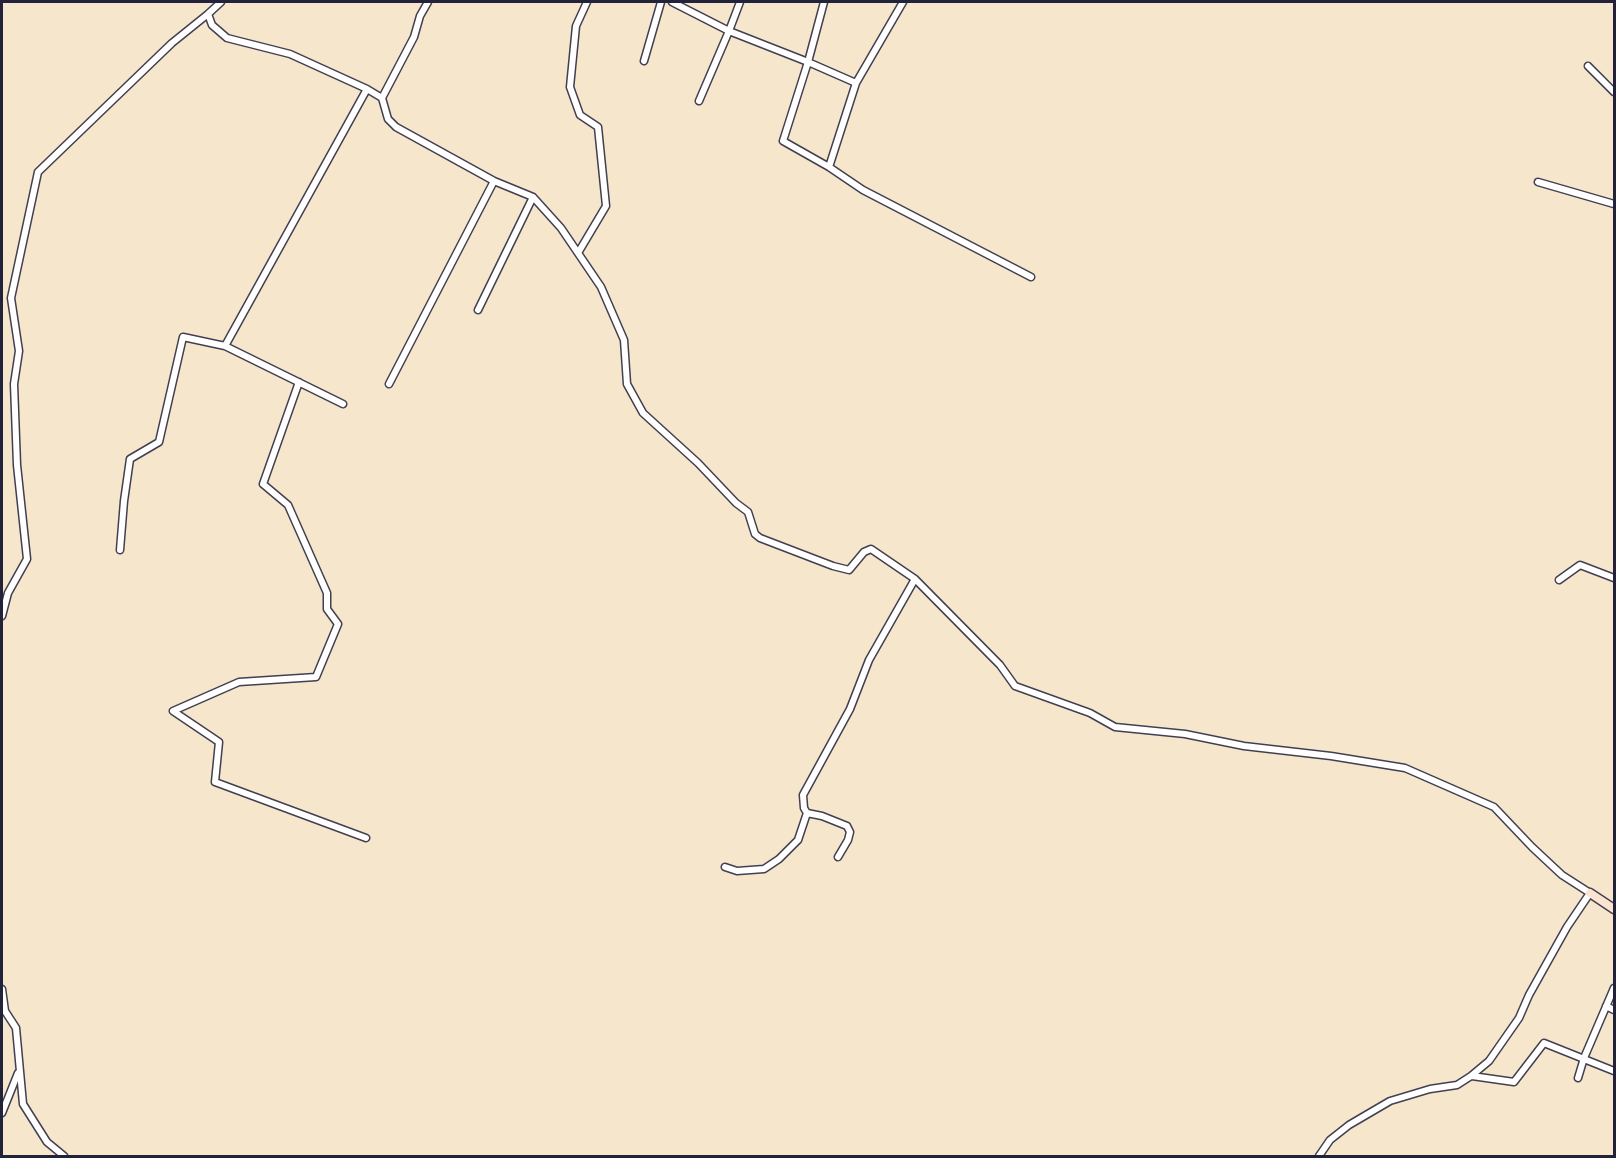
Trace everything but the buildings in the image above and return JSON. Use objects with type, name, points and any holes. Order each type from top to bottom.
[{"type":"street","points":[[2,616],[8,593],[27,559],[16,453],[14,384],[19,351],[11,298],[38,172],[172,42],[221,2]]},
{"type":"street","points":[[382,98],[414,37],[420,16],[428,2]]},
{"type":"street","points":[[579,253],[606,206],[598,127],[580,115],[570,87],[576,26],[587,2]]},
{"type":"street","points":[[644,61],[661,2]]},
{"type":"street","points":[[672,2],[729,31],[856,83]]},
{"type":"street","points":[[699,101],[740,2]]},
{"type":"street","points":[[824,2],[783,141],[830,167],[864,190],[1031,278]]},
{"type":"street","points":[[830,167],[856,83],[903,2]]},
{"type":"street","points":[[208,14],[212,25],[227,38],[290,54],[367,88],[382,98],[388,119],[396,127],[494,181],[533,197],[561,228],[601,287],[624,340],[627,384],[643,412],[748,512],[755,534],[760,538],[849,570],[864,552],[871,549],[915,579],[1000,665],[1015,686],[1090,713],[1115,727],[1185,734],[1244,746],[1331,756],[1405,768],[1494,807],[1562,875],[1614,909]]},
{"type":"street","points":[[1588,66],[1614,92]]},
{"type":"street","points":[[225,346],[367,88]]},
{"type":"street","points":[[389,384],[494,181]]},
{"type":"street","points":[[1538,182],[1614,204]]},
{"type":"street","points":[[478,310],[533,197]]},
{"type":"street","points":[[120,549],[130,459],[159,442],[183,337],[225,346],[344,404]]},
{"type":"street","points":[[299,382],[263,484],[288,505],[327,593],[327,609],[338,624],[316,678],[239,682],[173,711],[219,742],[215,782],[366,838]]},
{"type":"street","points":[[1559,580],[1580,565],[1614,578]]},
{"type":"street","points":[[838,856],[848,840],[850,832],[847,826],[807,813],[804,808],[803,795],[850,709],[869,660],[915,579]]},
{"type":"street","points":[[725,867],[737,871],[764,869],[772,864],[798,840],[807,813]]},
{"type":"street","points":[[1318,1156],[1330,1140],[1349,1125],[1390,1101],[1430,1089],[1457,1085],[1489,1061],[1519,1018],[1529,995],[1567,927],[1590,893]]},
{"type":"street","points":[[1578,1078],[1584,1058],[1614,988]]},
{"type":"street","points":[[2,989],[5,1011],[16,1028],[23,1104],[47,1142],[64,1156]]},
{"type":"street","points":[[1606,1006],[1614,1010]]},
{"type":"street","points":[[1472,1076],[1514,1082],[1544,1043],[1614,1071]]},
{"type":"street","points":[[2,1113],[20,1069]]}]
